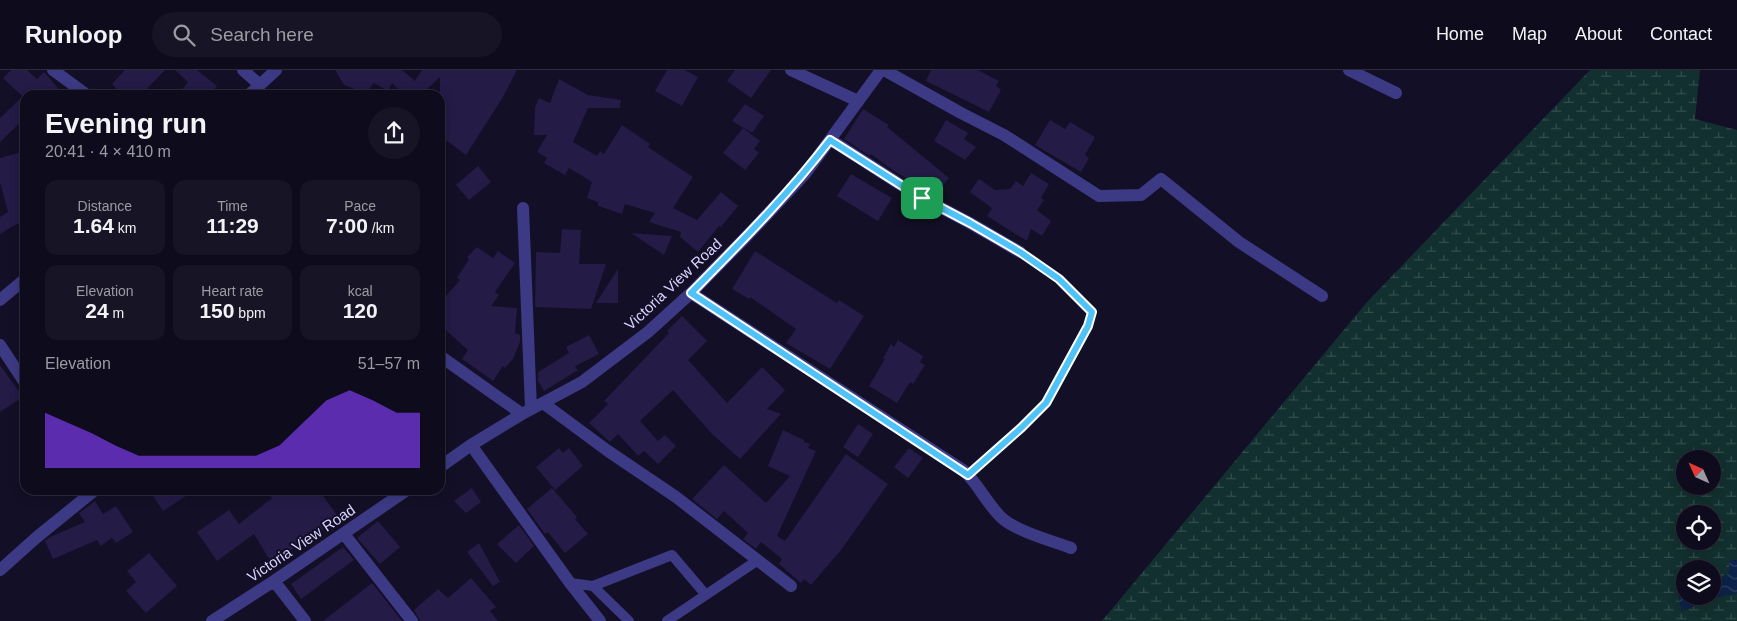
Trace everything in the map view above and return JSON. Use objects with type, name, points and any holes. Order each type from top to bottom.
[{"type":"street","points":[[53,70],[80,90]]},
{"type":"street","points":[[244,70],[260,85]]},
{"type":"street","points":[[254,90],[276,70]]},
{"type":"street","points":[[791,70],[858,101]]},
{"type":"street","points":[[882,70],[1004,135],[1099,196],[1142,195],[1161,179],[1239,242],[1322,296]]},
{"type":"street","name":"Victoria View Road","points":[[445,464],[526,412],[582,382],[648,332],[691,293],[805,174],[882,70]]},
{"type":"street","points":[[1350,70],[1396,92]]},
{"type":"street","points":[[830,140],[915,194],[1020,252]]},
{"type":"street","points":[[523,208],[526,412]]},
{"type":"street","points":[[0,300],[20,283]]},
{"type":"street","points":[[691,293],[973,478],[991,506],[1004,519],[1016,526],[1071,548]]},
{"type":"street","points":[[0,345],[20,375]]},
{"type":"street","points":[[445,359],[526,412]]},
{"type":"street","points":[[543,403],[608,451],[676,497],[791,586]]},
{"type":"street","points":[[472,445],[570,583],[600,621]]},
{"type":"street","points":[[0,570],[89,495]]},
{"type":"street","name":"Victoria View Road","points":[[212,621],[400,495]]},
{"type":"street","points":[[344,534],[412,621]]},
{"type":"street","points":[[274,581],[305,621]]},
{"type":"lane","points":[[570,583],[593,586],[672,555],[706,595]]},
{"type":"lane","points":[[667,621],[758,560]]},
{"type":"lane","points":[[593,586],[629,621]]},
{"type":"path","points":[[968,475],[1046,403],[1088,326],[1092,312],[1059,279],[1020,252]]},
{"type":"green space","points":[[1590,70],[1700,70],[1695,119],[1737,130],[1737,560],[1729,561],[1729,572],[1721,579],[1721,560],[1676,560],[1676,605],[1681,605],[1682,611],[1696,605],[1721,605],[1721,596],[1737,593],[1737,621],[1102,621],[1367,302]]},
{"type":"water","points":[[1737,560],[1737,593],[1721,596],[1721,579],[1729,572],[1729,561]]},
{"type":"water","points":[[1681,605],[1696,605],[1682,611]]},
{"type":"building","points":[[11,70],[27,70],[37,79],[44,72],[60,90],[20,90],[20,94],[3,78]]},
{"type":"building","points":[[125,70],[165,70],[146,90],[118,90],[112,84]]},
{"type":"building","points":[[175,70],[197,70],[217,86],[213,90],[182,90],[188,82]]},
{"type":"building","points":[[335,70],[402,70],[415,81],[422,70],[517,70],[503,97],[466,155],[445,140],[445,90],[440,90],[440,77],[426,90],[399,90],[392,83],[388,90],[374,83],[368,90],[358,90],[344,85]]},
{"type":"building","points":[[667,70],[685,70],[698,77],[682,106],[655,91]]},
{"type":"building","points":[[735,70],[771,70],[751,98],[727,81]]},
{"type":"building","points":[[931,70],[978,70],[999,81],[996,86],[1001,90],[989,112],[926,81]]},
{"type":"building","points":[[559,79],[588,95],[621,100],[620,108],[588,108],[573,142],[597,156],[600,151],[604,154],[622,125],[650,144],[648,147],[693,177],[673,208],[697,220],[721,192],[738,206],[698,252],[680,237],[681,232],[649,222],[655,213],[625,204],[622,214],[598,206],[598,202],[587,198],[592,182],[569,168],[565,175],[544,163],[547,158],[537,152],[547,135],[534,135],[535,107],[539,98],[550,103]]},
{"type":"building","points":[[20,99],[20,123],[0,142],[0,118]]},
{"type":"building","points":[[745,104],[764,116],[752,133],[732,121]]},
{"type":"building","points":[[863,109],[889,125],[887,127],[949,178],[937,193],[930,187],[927,191],[919,187],[871,154],[870,156],[844,139]]},
{"type":"building","points":[[946,120],[968,133],[964,139],[976,147],[965,160],[934,141]]},
{"type":"building","points":[[1050,120],[1065,129],[1070,122],[1095,137],[1085,155],[1089,158],[1081,172],[1035,145]]},
{"type":"building","points":[[743,128],[760,141],[754,149],[759,153],[745,170],[723,153]]},
{"type":"building","points":[[20,152],[20,223],[0,234],[0,217],[8,212],[0,182],[0,158]]},
{"type":"building","points":[[478,166],[491,182],[469,200],[456,185]]},
{"type":"building","points":[[1031,173],[1049,184],[1041,198],[1044,200],[1037,210],[1051,221],[1042,236],[1031,229],[1027,241],[987,216],[992,208],[970,192],[979,179],[995,190],[1010,189],[1016,181],[1023,186]]},
{"type":"building","points":[[851,174],[892,198],[878,221],[837,196]]},
{"type":"building","points":[[562,229],[581,230],[579,264],[606,264],[591,309],[535,307],[536,252],[560,253]]},
{"type":"building","points":[[631,233],[672,236],[664,255]]},
{"type":"building","points":[[477,247],[493,258],[498,251],[515,263],[495,292],[499,295],[491,306],[517,308],[515,333],[520,335],[520,342],[513,359],[505,368],[503,366],[493,381],[462,359],[468,350],[445,329],[445,297],[460,280],[457,278],[469,259],[467,257]]},
{"type":"building","points":[[755,251],[837,303],[839,300],[864,316],[830,369],[786,343],[796,329],[750,297],[749,299],[732,289]]},
{"type":"building","points":[[618,269],[618,303],[596,303]]},
{"type":"building","points":[[682,316],[707,341],[688,360],[727,403],[762,367],[785,390],[767,409],[781,414],[740,459],[712,434],[673,390],[640,421],[658,441],[665,435],[676,446],[658,464],[644,451],[638,456],[618,434],[610,442],[589,423],[608,404],[604,401],[669,333],[667,331]]},
{"type":"building","points":[[589,335],[599,354],[575,366],[578,370],[544,391],[538,381],[538,372],[569,353],[566,347]]},
{"type":"building","points":[[898,340],[923,356],[920,362],[925,365],[913,384],[910,382],[897,403],[869,386],[885,359],[883,358],[891,344],[894,347]]},
{"type":"building","points":[[0,365],[20,393],[20,399],[0,412]]},
{"type":"building","points":[[858,424],[873,434],[858,457],[843,447]]},
{"type":"building","points":[[783,430],[804,440],[804,442],[810,444],[808,448],[816,451],[777,536],[785,541],[846,454],[888,484],[841,550],[811,585],[804,579],[801,583],[779,564],[782,559],[761,542],[756,549],[743,539],[748,533],[724,511],[717,519],[692,499],[724,465],[766,503],[790,476],[768,466]]},
{"type":"building","points":[[559,448],[563,453],[569,448],[583,466],[555,490],[536,467]]},
{"type":"building","points":[[909,448],[923,458],[908,478],[894,467]]},
{"type":"building","points":[[472,488],[481,502],[466,513],[454,501]]},
{"type":"building","points":[[552,488],[577,517],[575,519],[588,534],[565,553],[548,532],[545,534],[527,509]]},
{"type":"building","points":[[152,495],[187,495],[163,511]]},
{"type":"building","points":[[269,495],[323,495],[339,518],[271,562],[254,534],[217,561],[197,532],[229,510],[239,524],[272,498]]},
{"type":"building","points":[[95,501],[103,514],[116,506],[133,532],[116,543],[112,538],[101,546],[97,540],[53,559],[45,541],[85,522],[79,513]]},
{"type":"building","points":[[378,521],[400,547],[380,564],[357,538]]},
{"type":"building","points":[[519,525],[534,546],[516,563],[497,544]]},
{"type":"building","points":[[479,543],[500,582],[493,586],[467,552]]},
{"type":"building","points":[[343,547],[354,560],[301,599],[291,584]]},
{"type":"building","points":[[149,553],[177,586],[146,613],[126,591],[136,582],[127,571]]},
{"type":"building","points":[[471,578],[496,607],[490,611],[498,621],[420,621],[414,610],[438,589],[448,598]]},
{"type":"building","points":[[372,583],[402,621],[323,621]]},
{"type":"route","points":[[830,140],[922,198],[1020,252],[1059,279],[1092,312],[1088,326],[1046,403],[968,475],[691,293],[805,174],[830,140]]}]
